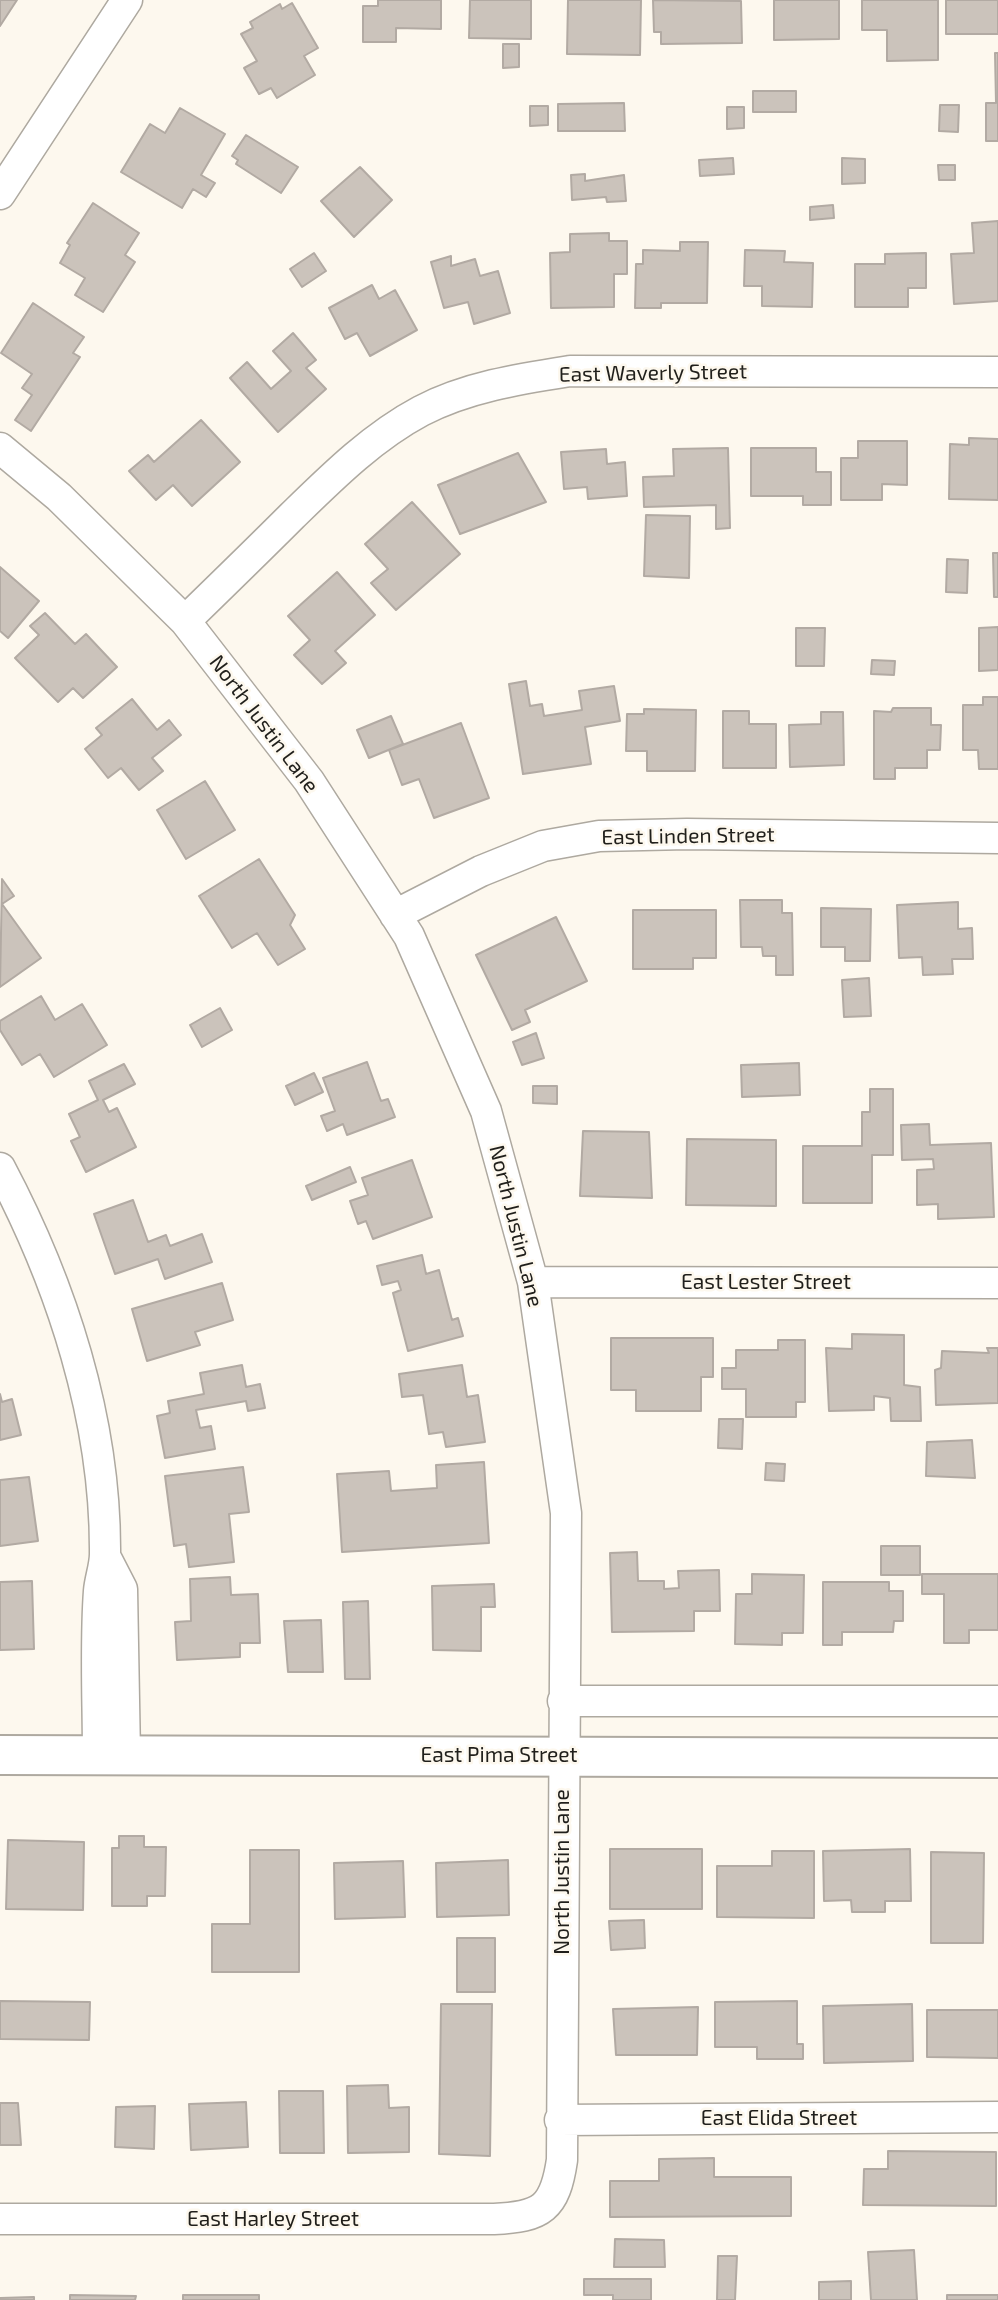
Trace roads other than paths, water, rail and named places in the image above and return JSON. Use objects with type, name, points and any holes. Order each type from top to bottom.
[{"type":"street","points":[[0,194],[127,0]]},
{"type":"street","name":"East Waverly Street","points":[[185,621],[318,490],[376,439],[421,411],[457,396],[510,380],[570,372],[998,372]]},
{"type":"street","name":"North Justin Lane","points":[[0,448],[59,497],[185,621],[309,781],[408,936],[486,1111],[533,1282],[566,1513],[562,1755],[562,2160],[558,2185],[552,2201],[544,2208]]},
{"type":"street","name":"East Linden Street","points":[[395,915],[481,871],[543,846],[598,836],[687,834],[998,838]]},
{"type":"street","points":[[0,1168],[24,1212],[64,1310],[96,1438],[105,1556],[99,1590],[111,1756]]},
{"type":"street","name":"East Lester Street","points":[[533,1282],[998,1283]]},
{"type":"street","points":[[563,1701],[998,1701]]},
{"type":"street","name":"East Pima Street","points":[[0,1755],[998,1758]]},
{"type":"street","name":"East Elida Street","points":[[560,2120],[998,2117]]},
{"type":"street","name":"East Harley Street","points":[[0,2219],[494,2219],[522,2218],[544,2208]]}]
